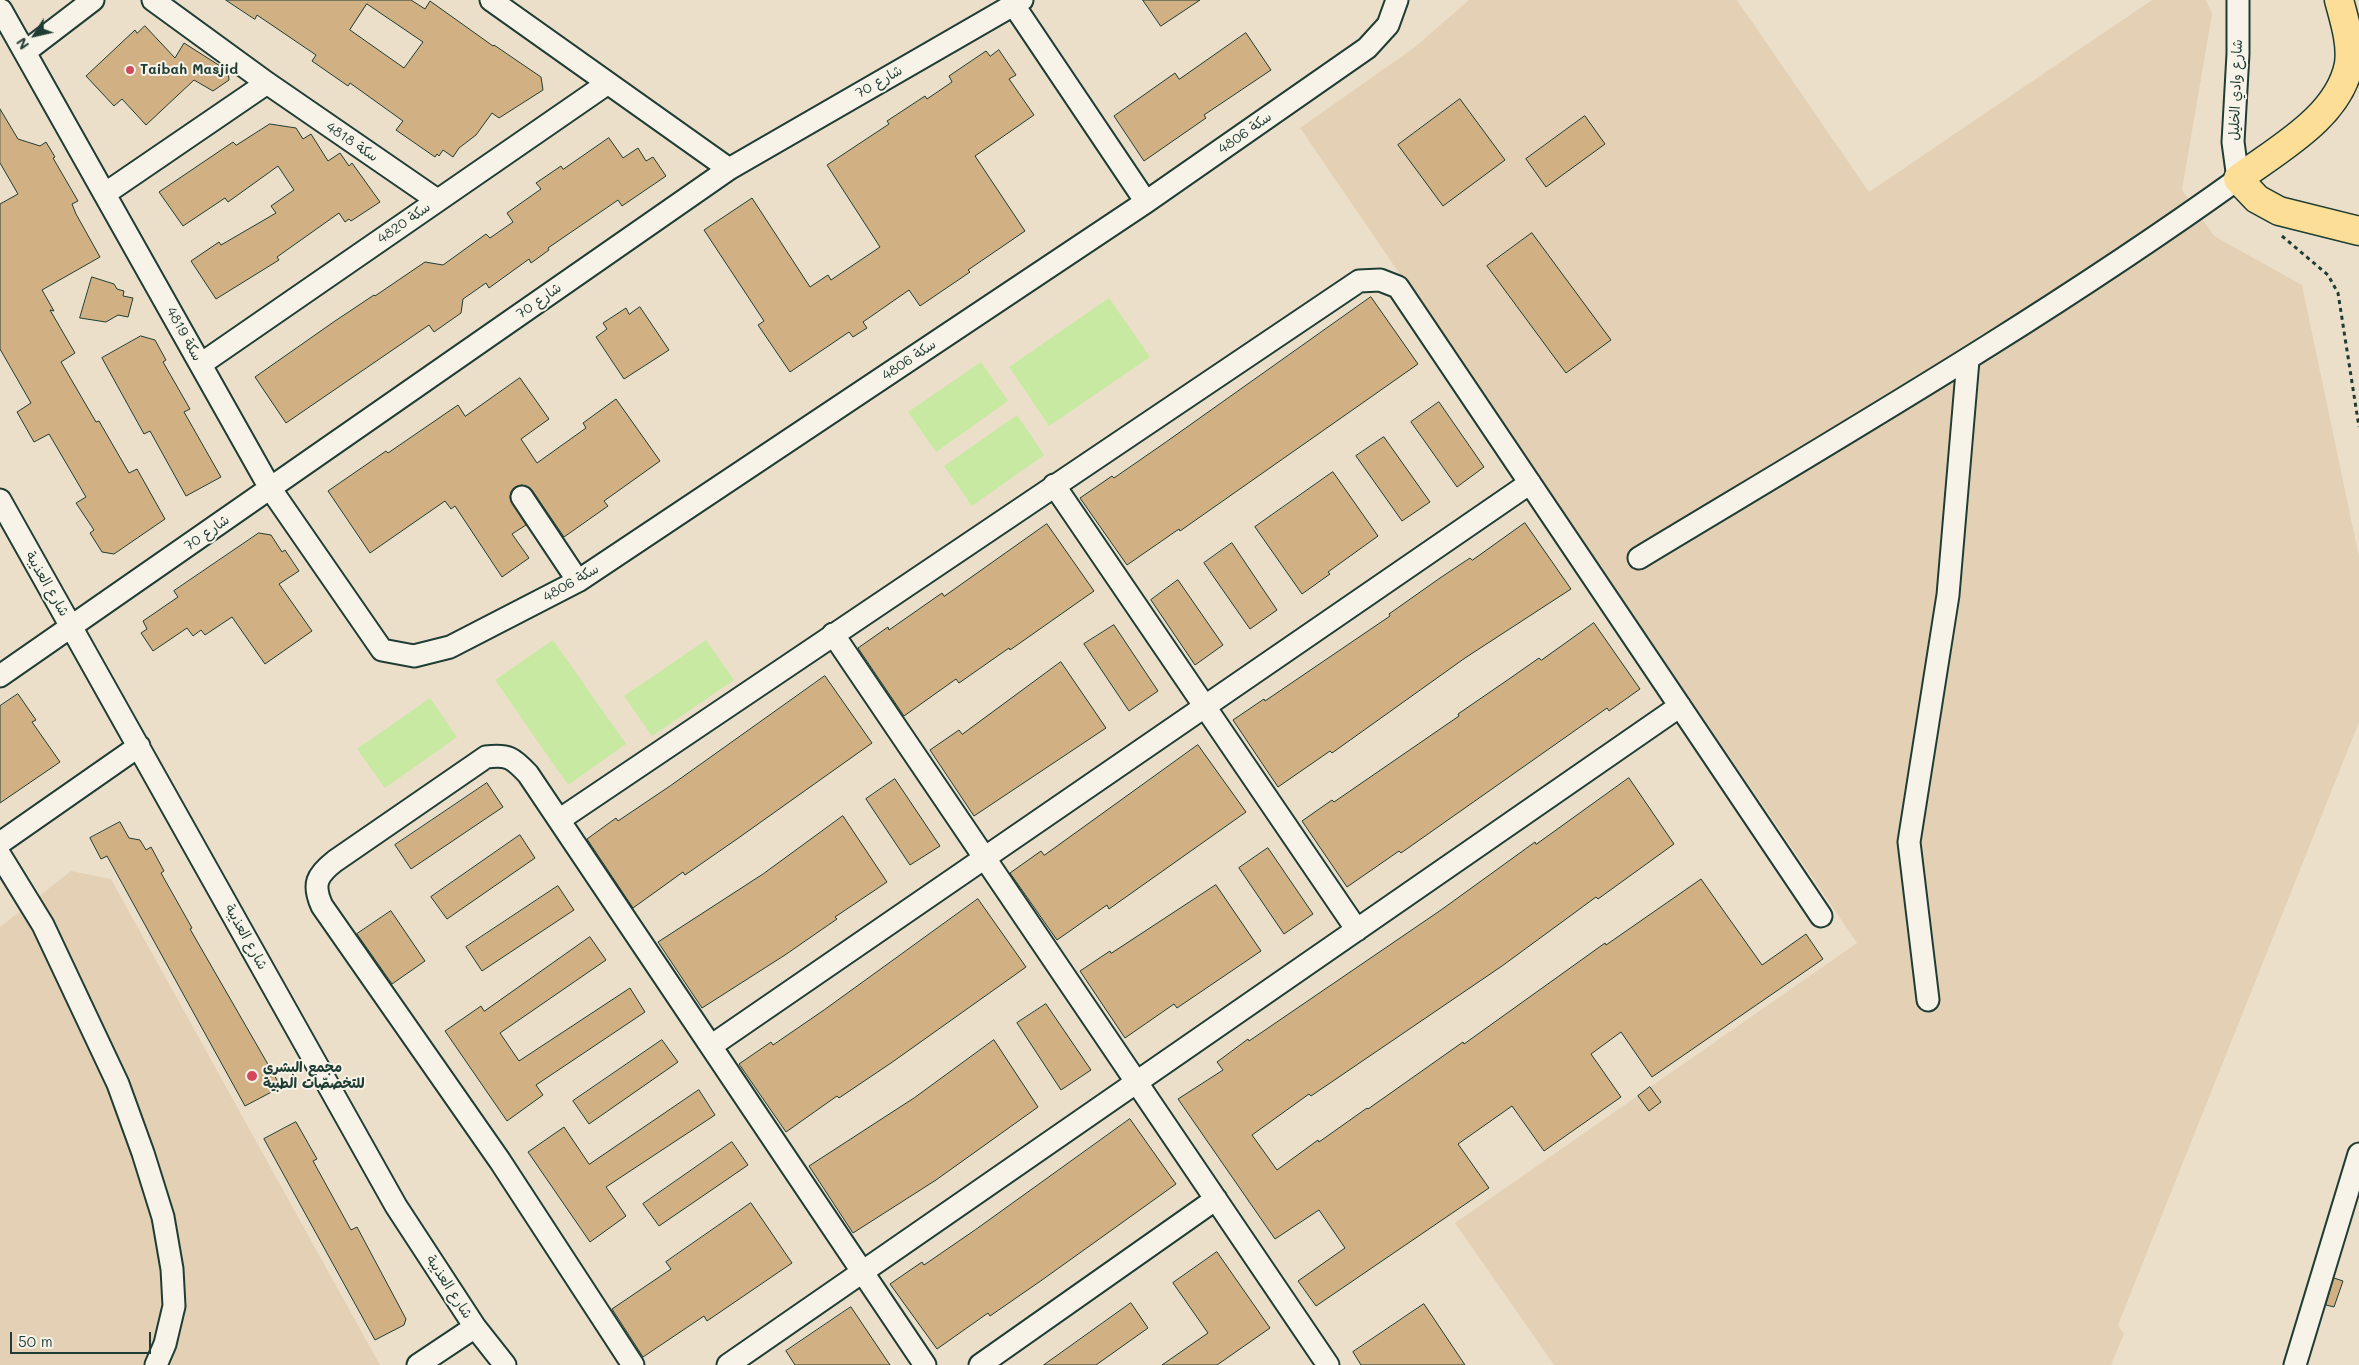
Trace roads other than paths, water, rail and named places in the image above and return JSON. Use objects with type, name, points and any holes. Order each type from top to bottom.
[{"type":"highway","points":[[2339,0],[2347,29],[2349,63],[2338,96],[2317,121],[2238,179],[2257,199],[2279,210],[2359,231]]},
{"type":"street","points":[[25,52],[93,0]]},
{"type":"street","name":"سكة 4818","points":[[153,0],[267,83],[437,200]]},
{"type":"street","points":[[491,0],[729,169]]},
{"type":"street","name":"سكة 4806","points":[[382,650],[414,656],[450,647],[578,581],[1146,202],[1367,48],[1388,25],[1397,0]]},
{"type":"street","name":"شارع وادي الخليل","points":[[2238,0],[2238,54],[2233,142],[2238,179]]},
{"type":"street","points":[[1017,2],[1146,202]]},
{"type":"street","name":"شارع 70","points":[[0,676],[729,169],[1017,2]]},
{"type":"street","name":"سكة 4819","points":[[5,7],[25,52],[106,193],[270,488],[382,650]]},
{"type":"street","points":[[106,193],[267,83]]},
{"type":"street","name":"سكة 4820","points":[[200,364],[608,83]]},
{"type":"street","points":[[1639,558],[1968,360],[2196,210],[2238,179]]},
{"type":"street","points":[[559,820],[1359,281],[1380,280],[1398,287],[1821,916]]},
{"type":"street","points":[[1928,1000],[1909,842],[1948,594],[1968,360]]},
{"type":"street","points":[[711,1046],[1530,483]]},
{"type":"street","points":[[1054,486],[1357,930]]},
{"type":"street","points":[[522,496],[578,581]]},
{"type":"street","name":"شارع العذيبة","points":[[0,500],[396,1206],[474,1327],[505,1365]]},
{"type":"street","points":[[833,634],[1328,1365]]},
{"type":"street","points":[[728,1365],[1680,706]]},
{"type":"street","points":[[0,843],[139,746]]},
{"type":"street","points":[[633,1365],[500,1161],[322,906],[316,894],[318,879],[322,871],[486,757],[500,755],[513,759],[528,774],[925,1365]]},
{"type":"street","points":[[0,855],[43,925],[118,1084],[143,1153],[163,1218],[174,1306],[166,1344],[156,1365]]},
{"type":"street","points":[[2295,1365],[2359,1154]]},
{"type":"street","points":[[980,1365],[1216,1199]]},
{"type":"street","points":[[418,1365],[474,1327]]},
{"type":"place","name":"Taibah Masjid","points":[[130,70]]},
{"type":"place","name":"مجمع البشرى للتخصصّات الطبية","points":[[252,1076]]}]
